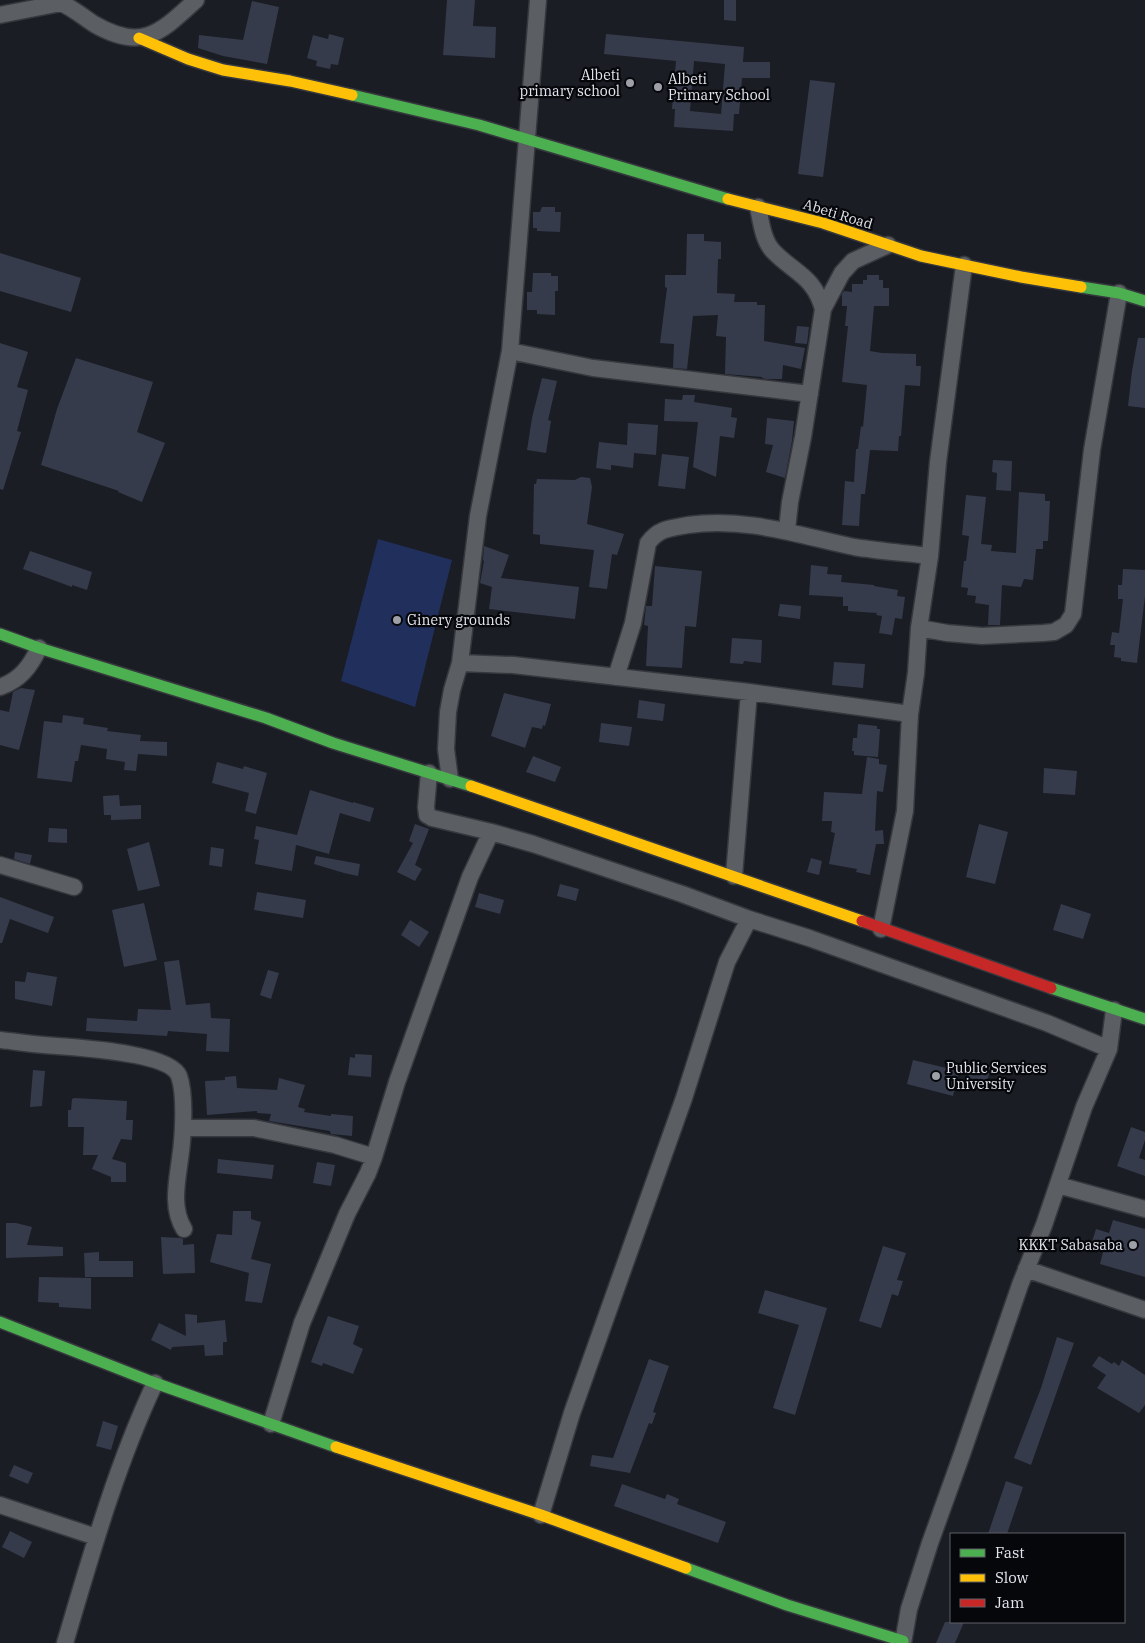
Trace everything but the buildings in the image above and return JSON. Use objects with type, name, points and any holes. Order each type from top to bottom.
[{"type":"street","points":[[0,15],[63,2],[102,28],[128,38],[139,38],[154,34],[179,16],[196,0]]},
{"type":"street","points":[[450,779],[446,749],[448,712],[460,663],[478,516],[510,351],[538,0]]},
{"type":"street","name":"Abeti Road","points":[[139,38],[223,70],[290,81],[479,125],[707,193],[824,223],[921,256],[1021,277],[1119,293],[1145,301]]},
{"type":"street","points":[[758,207],[766,239],[773,250],[814,287],[819,294],[823,309]]},
{"type":"street","points":[[787,530],[790,502],[810,394],[823,309],[842,273],[853,261],[888,245]]},
{"type":"street","points":[[881,929],[906,811],[910,714],[916,673],[919,628],[930,556],[938,462],[964,265]]},
{"type":"street","points":[[919,628],[982,636],[1054,632],[1066,625],[1072,614],[1092,450],[1119,293]]},
{"type":"street","points":[[510,351],[593,368],[810,394]]},
{"type":"street","points":[[616,677],[633,623],[648,543],[654,534],[668,528],[697,524],[730,523],[787,530],[855,547],[930,556]]},
{"type":"street","points":[[0,634],[38,648],[266,718],[334,743],[450,779],[734,876],[1114,1010],[1145,1019]]},
{"type":"street","points":[[0,687],[15,680],[30,666],[38,648]]},
{"type":"street","points":[[460,663],[505,664],[749,692],[910,714]]},
{"type":"street","points":[[734,876],[749,692]]},
{"type":"street","points":[[429,773],[426,806],[427,815],[432,818],[491,832],[600,866],[1047,1023],[1109,1049]]},
{"type":"street","points":[[271,1424],[302,1322],[346,1214],[368,1173],[397,1082],[470,877],[491,832]]},
{"type":"street","points":[[0,865],[74,887]]},
{"type":"street","points":[[541,1515],[572,1414],[684,1098],[727,962],[749,919]]},
{"type":"street","points":[[0,1322],[155,1382],[271,1424],[541,1515],[786,1605],[903,1642],[908,1609],[930,1543],[1026,1269],[1044,1226],[1084,1107],[1109,1049],[1114,1010]]},
{"type":"street","points":[[0,1040],[145,1057],[163,1063],[179,1075],[182,1128],[176,1187],[178,1221],[184,1229]]},
{"type":"street","points":[[182,1128],[254,1128],[335,1145],[374,1157]]},
{"type":"street","points":[[1058,1185],[1145,1209]]},
{"type":"street","points":[[1026,1269],[1145,1310]]},
{"type":"street","points":[[65,1643],[96,1537],[142,1409],[155,1382]]},
{"type":"street","points":[[0,1505],[96,1537]]},
{"type":"shaded area","name":"Ginery grounds","points":[[378,539],[452,560],[415,707],[341,681]]},
{"type":"traffic: fast","points":[[352,95],[479,125],[728,199]]},
{"type":"traffic: fast","points":[[1081,287],[1119,293],[1145,301]]},
{"type":"traffic: fast","points":[[0,634],[39,648],[266,718],[333,743],[471,786]]},
{"type":"traffic: fast","points":[[1051,988],[1145,1019]]},
{"type":"traffic: fast","points":[[0,1322],[155,1383],[336,1447]]},
{"type":"traffic: fast","points":[[686,1568],[787,1605],[903,1641]]},
{"type":"traffic: slow","points":[[139,38],[188,59],[223,70],[290,81],[352,95]]},
{"type":"traffic: slow","points":[[728,199],[823,223],[921,256],[1021,277],[1081,287]]},
{"type":"traffic: slow","points":[[471,786],[862,921]]},
{"type":"traffic: slow","points":[[336,1447],[541,1515],[686,1568]]},
{"type":"traffic: jam","points":[[862,921],[1051,988]]},
{"type":"place","name":"Albeti primary school","points":[[630,83]]},
{"type":"place","name":"Albeti Primary School","points":[[658,87]]},
{"type":"place","name":"Ginery grounds","points":[[397,620]]},
{"type":"place","name":"Public Services University","points":[[936,1076]]},
{"type":"place","name":"KKKT Sabasaba","points":[[1133,1245]]}]
